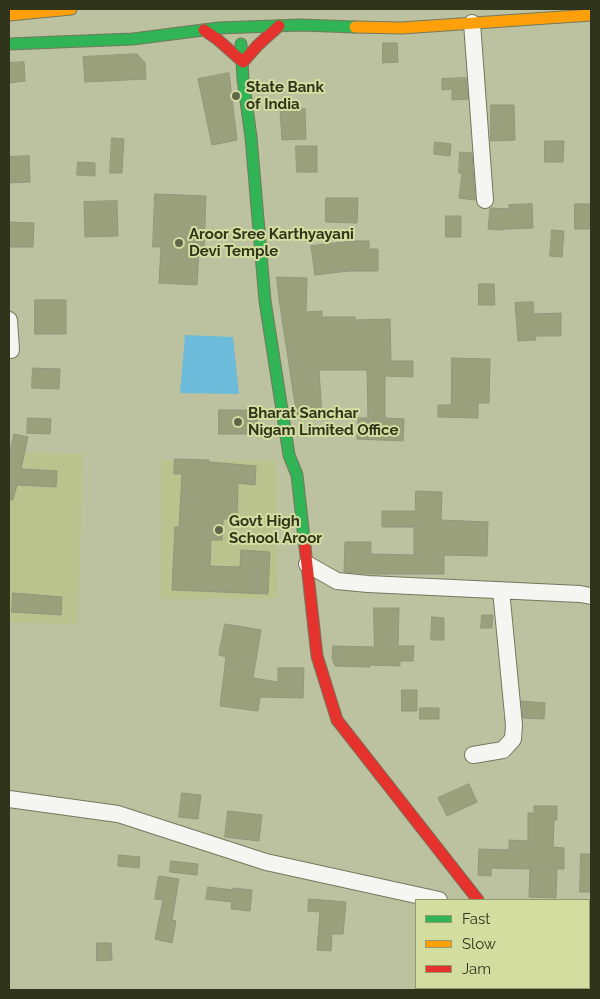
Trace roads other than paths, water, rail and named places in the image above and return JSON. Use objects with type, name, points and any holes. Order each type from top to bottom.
[{"type":"main road","points":[[9,16],[72,9]]},
{"type":"main road","points":[[9,44],[133,39],[240,27],[301,25],[402,28],[591,16]]},
{"type":"main road","points":[[243,62],[279,26]]},
{"type":"main road","points":[[240,27],[265,302],[289,455],[297,475],[317,656],[337,720],[477,899]]},
{"type":"main road","points":[[204,30],[243,62]]},
{"type":"street","points":[[472,24],[485,200]]},
{"type":"street","points":[[9,320],[11,350]]},
{"type":"street","points":[[307,564],[337,581],[591,596]]},
{"type":"street","points":[[473,755],[503,750],[513,739],[514,725],[501,590]]},
{"type":"street","points":[[9,799],[118,814],[266,862],[434,899]]},
{"type":"water","points":[[185,335],[233,337],[239,394],[180,393]]},
{"type":"place","name":"State Bank of India","points":[[236,96]]},
{"type":"place","name":"Aroor Sree Karthyayani Devi Temple","points":[[179,243]]},
{"type":"place","name":"Bharat Sanchar Nigam Limited Office","points":[[238,422]]},
{"type":"place","name":"Govt High School Aroor","points":[[219,530]]}]
